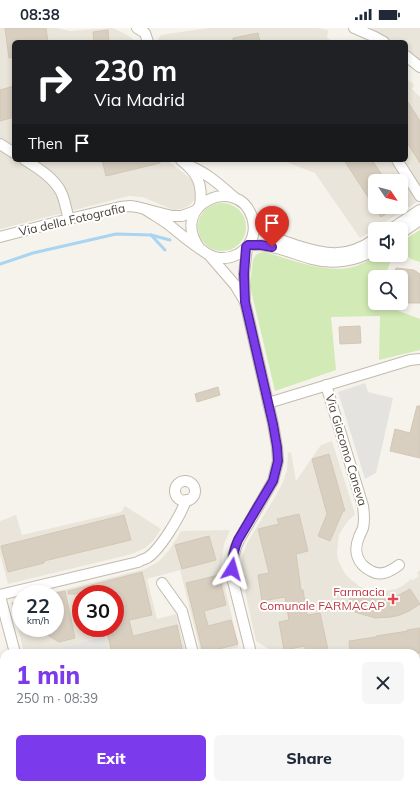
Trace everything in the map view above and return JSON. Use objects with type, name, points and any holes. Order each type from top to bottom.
[{"type":"street","points":[[354,28],[380,40]]},
{"type":"street","points":[[408,58],[420,67]]},
{"type":"street","points":[[0,144],[12,152]]},
{"type":"street","points":[[28,162],[45,174],[58,186],[63,197],[69,219]]},
{"type":"street","points":[[184,162],[217,182],[237,199],[245,206],[253,220],[271,236],[321,252],[331,253],[348,252],[368,243]]},
{"type":"street","points":[[184,162],[196,176],[200,185],[201,197],[198,209],[191,225],[193,238],[200,249],[210,256],[235,285],[245,302]]},
{"type":"street","points":[[398,162],[420,196]]},
{"type":"street","points":[[198,209],[209,199],[216,196],[237,199]]},
{"type":"street","name":"Via della Fotografia","points":[[0,238],[120,207],[134,206],[172,216],[182,216],[198,209]]},
{"type":"street","name":"Via della Fotografia","points":[[145,209],[200,249]]},
{"type":"street","points":[[402,222],[420,210]]},
{"type":"street","points":[[250,649],[232,576],[232,562],[238,540],[273,481],[278,456],[268,403],[245,302],[244,274],[247,246],[253,230],[253,220]]},
{"type":"street","points":[[408,228],[420,220]]},
{"type":"street","points":[[210,256],[223,258],[232,257],[240,253],[247,246],[266,246],[313,260],[330,262],[354,260],[368,254]]},
{"type":"street","points":[[268,403],[410,360],[420,359]]},
{"type":"street","name":"Via Giacomo Caneva","points":[[326,386],[363,506],[365,518],[357,544],[356,551],[358,558],[361,564],[374,573],[381,574],[394,569],[399,565]]},
{"type":"street","points":[[14,649],[0,595],[138,562],[147,558],[159,546],[174,524],[184,507],[186,500]]},
{"type":"street","points":[[162,583],[182,611],[192,649]]},
{"type":"shaded area","points":[[0,28],[57,28],[70,31],[113,28],[127,35],[134,40],[12,40],[12,162],[170,162],[194,183],[194,200],[190,205],[182,209],[173,210],[143,197],[129,196],[0,229]]},
{"type":"shaded area","points":[[208,28],[318,28],[328,30],[327,38],[331,40],[158,40],[161,35]]},
{"type":"shaded area","points":[[370,28],[420,28],[420,60],[408,52],[408,40],[389,40]]},
{"type":"shaded area","points":[[408,80],[414,84],[412,89],[420,97],[420,200],[408,208],[408,174],[368,174],[368,214],[398,214],[385,222],[368,222],[368,233],[360,238],[315,173],[286,162],[408,162]]},
{"type":"shaded area","points":[[365,383],[368,392],[393,398],[376,473],[365,479],[338,392]]},
{"type":"shaded area","points":[[332,441],[355,514],[339,535],[337,555],[339,562],[348,577],[359,586],[365,589],[381,592],[396,589],[411,579],[413,580],[419,576],[417,573],[420,570],[420,649],[269,649],[256,641],[241,573],[242,557],[247,543],[283,482],[287,470],[288,453],[291,452],[296,481],[321,445]]},
{"type":"shaded area","points":[[125,506],[161,529],[154,540],[145,548],[132,554],[8,584],[0,554],[0,521],[16,515],[22,535],[121,512]]},
{"type":"shaded area","points":[[230,530],[224,544],[221,571],[239,647],[231,649],[200,649],[180,570],[147,579],[157,619],[176,614],[185,649],[107,649],[103,637],[124,637],[124,585],[82,585],[145,569],[158,562],[170,549],[181,531]]},
{"type":"shaded area","points":[[72,588],[72,637],[99,637],[55,649],[23,649],[20,637],[64,637],[64,590]]},
{"type":"shaded area","points":[[104,637],[107,649],[55,649]]},
{"type":"green space","points":[[222,203],[231,205],[239,210],[244,218],[246,227],[244,236],[239,244],[231,249],[222,251],[213,249],[205,244],[200,236],[198,227],[200,218],[205,210],[213,205]]},
{"type":"green space","points":[[420,230],[420,262],[408,257],[408,238]]},
{"type":"green space","points":[[265,252],[322,268],[333,269],[356,266],[368,261],[368,262],[390,262],[387,270],[368,270],[368,310],[398,310],[420,319],[420,350],[379,360],[380,316],[331,317],[336,370],[275,391],[250,286],[253,260],[259,253]]},
{"type":"building","points":[[5,28],[46,28],[48,40],[12,40],[12,57],[9,58]]},
{"type":"building","points":[[108,30],[109,40],[94,40],[93,32]]},
{"type":"building","points":[[258,33],[260,40],[233,40],[233,38]]},
{"type":"building","points":[[12,87],[12,118],[0,121],[0,90]]},
{"type":"building","points":[[408,102],[420,121],[420,163],[408,144]]},
{"type":"building","points":[[102,162],[160,162],[160,163],[106,176]]},
{"type":"building","points":[[345,162],[373,162],[381,174],[368,174],[368,197]]},
{"type":"building","points":[[396,268],[414,270],[420,274],[420,303],[408,303],[408,270],[395,270]]},
{"type":"building","points":[[360,326],[361,343],[340,344],[339,327]]},
{"type":"building","points":[[218,387],[220,395],[197,402],[195,394]]},
{"type":"building","points":[[417,406],[420,406],[420,458],[390,451],[395,429],[410,433]]},
{"type":"building","points":[[329,454],[345,511],[343,511],[330,541],[318,536],[327,514],[312,459]]},
{"type":"building","points":[[299,514],[308,551],[296,554],[301,590],[303,590],[307,615],[320,613],[328,649],[305,649],[305,646],[284,649],[279,622],[289,620],[285,597],[262,601],[258,575],[269,573],[258,529],[279,524],[277,519]]},
{"type":"building","points":[[124,515],[131,540],[44,561],[44,563],[8,572],[1,546]]},
{"type":"building","points":[[209,536],[216,560],[182,569],[175,545]]},
{"type":"building","points":[[142,572],[152,615],[129,620],[133,636],[177,625],[182,649],[111,649],[108,637],[124,637],[124,585],[91,585]]},
{"type":"building","points":[[219,575],[226,605],[204,611],[208,626],[231,620],[238,644],[219,649],[202,649],[186,583]]},
{"type":"building","points":[[410,589],[420,604],[400,615],[375,618],[355,612],[345,606],[355,592],[375,599],[386,599],[397,596]]},
{"type":"building","points":[[72,590],[72,594],[68,594],[68,591]]},
{"type":"building","points":[[64,591],[72,624],[72,637],[75,638],[59,642],[51,637],[64,637]]},
{"type":"building","points":[[420,628],[420,649],[350,649],[349,641],[408,631],[407,630]]},
{"type":"waterway","points":[[0,264],[33,253],[116,234],[151,235],[165,250]]},
{"type":"waterway","points":[[151,235],[170,240]]},
{"type":"place","name":"Farmacia Comunale FARMACAP","points":[[393,599]]},
{"type":"route","points":[[232,569],[233,555],[238,540],[273,481],[276,474],[278,461],[273,424],[245,302],[244,280],[246,247],[248,245],[272,247]]}]
